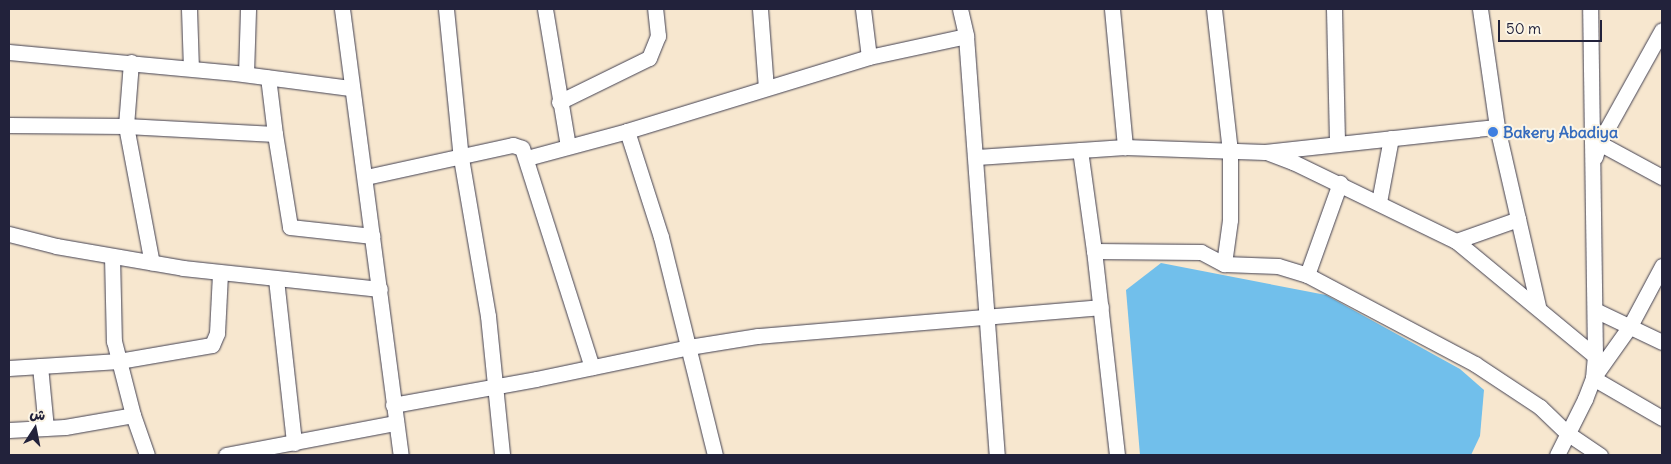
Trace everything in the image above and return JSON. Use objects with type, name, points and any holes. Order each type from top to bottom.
[{"type":"street","points":[[189,9],[191,68]]},
{"type":"street","points":[[246,74],[248,9]]},
{"type":"street","points":[[342,9],[350,88],[366,177],[400,455]]},
{"type":"street","points":[[446,9],[461,158],[496,386],[502,455]]},
{"type":"street","points":[[545,9],[559,102],[568,146]]},
{"type":"street","points":[[559,102],[649,58],[658,36],[655,9]]},
{"type":"street","points":[[760,9],[766,88]]},
{"type":"street","points":[[864,9],[869,57]]},
{"type":"street","points":[[960,9],[966,36],[977,157],[997,455]]},
{"type":"street","points":[[1112,9],[1125,147]]},
{"type":"street","points":[[1214,9],[1230,151],[1231,212],[1224,264]]},
{"type":"street","points":[[1334,9],[1338,142]]},
{"type":"street","points":[[1480,9],[1497,127],[1538,306]]},
{"type":"street","points":[[1590,9],[1592,168],[1597,311],[1593,378]]},
{"type":"street","points":[[1592,168],[1599,143],[1662,30]]},
{"type":"street","points":[[527,158],[627,131],[869,57],[966,36]]},
{"type":"street","points":[[9,52],[191,68],[350,88]]},
{"type":"street","points":[[131,62],[126,126],[152,263]]},
{"type":"street","points":[[268,77],[290,227],[373,236]]},
{"type":"street","points":[[9,125],[126,126],[275,134]]},
{"type":"street","points":[[977,157],[1125,147],[1265,152],[1338,142],[1497,127]]},
{"type":"street","points":[[627,131],[659,229],[715,455]]},
{"type":"street","points":[[1378,202],[1391,138]]},
{"type":"street","points":[[1599,143],[1662,177]]},
{"type":"street","points":[[366,177],[461,158],[513,145],[522,148],[527,158],[592,367]]},
{"type":"street","points":[[1080,150],[1118,455]]},
{"type":"street","points":[[1265,152],[1340,183],[1456,241],[1538,306],[1595,356]]},
{"type":"street","points":[[1307,275],[1340,183]]},
{"type":"street","points":[[1456,241],[1518,219]]},
{"type":"street","points":[[9,234],[152,263],[220,273],[380,289]]},
{"type":"street","points":[[1094,251],[1201,252],[1224,264],[1278,266],[1307,275],[1475,364],[1540,407],[1567,433],[1600,455]]},
{"type":"street","points":[[112,256],[113,324],[119,361],[133,415],[147,455]]},
{"type":"street","points":[[1557,455],[1593,378],[1630,326],[1662,266]]},
{"type":"street","points":[[9,368],[119,361],[212,345],[217,333],[220,273]]},
{"type":"street","points":[[276,279],[294,443]]},
{"type":"street","points":[[393,405],[689,347],[805,330],[988,318],[1101,307]]},
{"type":"street","points":[[1597,311],[1662,342]]},
{"type":"street","points":[[40,366],[46,428]]},
{"type":"street","points":[[1593,378],[1662,418]]},
{"type":"street","points":[[9,430],[46,428],[133,415]]},
{"type":"street","points":[[235,455],[396,423]]},
{"type":"water","points":[[1161,263],[1326,295],[1460,369],[1484,390],[1480,436],[1471,455],[1140,455],[1126,290]]},
{"type":"place","name":"Bakery Abadiya","points":[[1493,132]]}]
